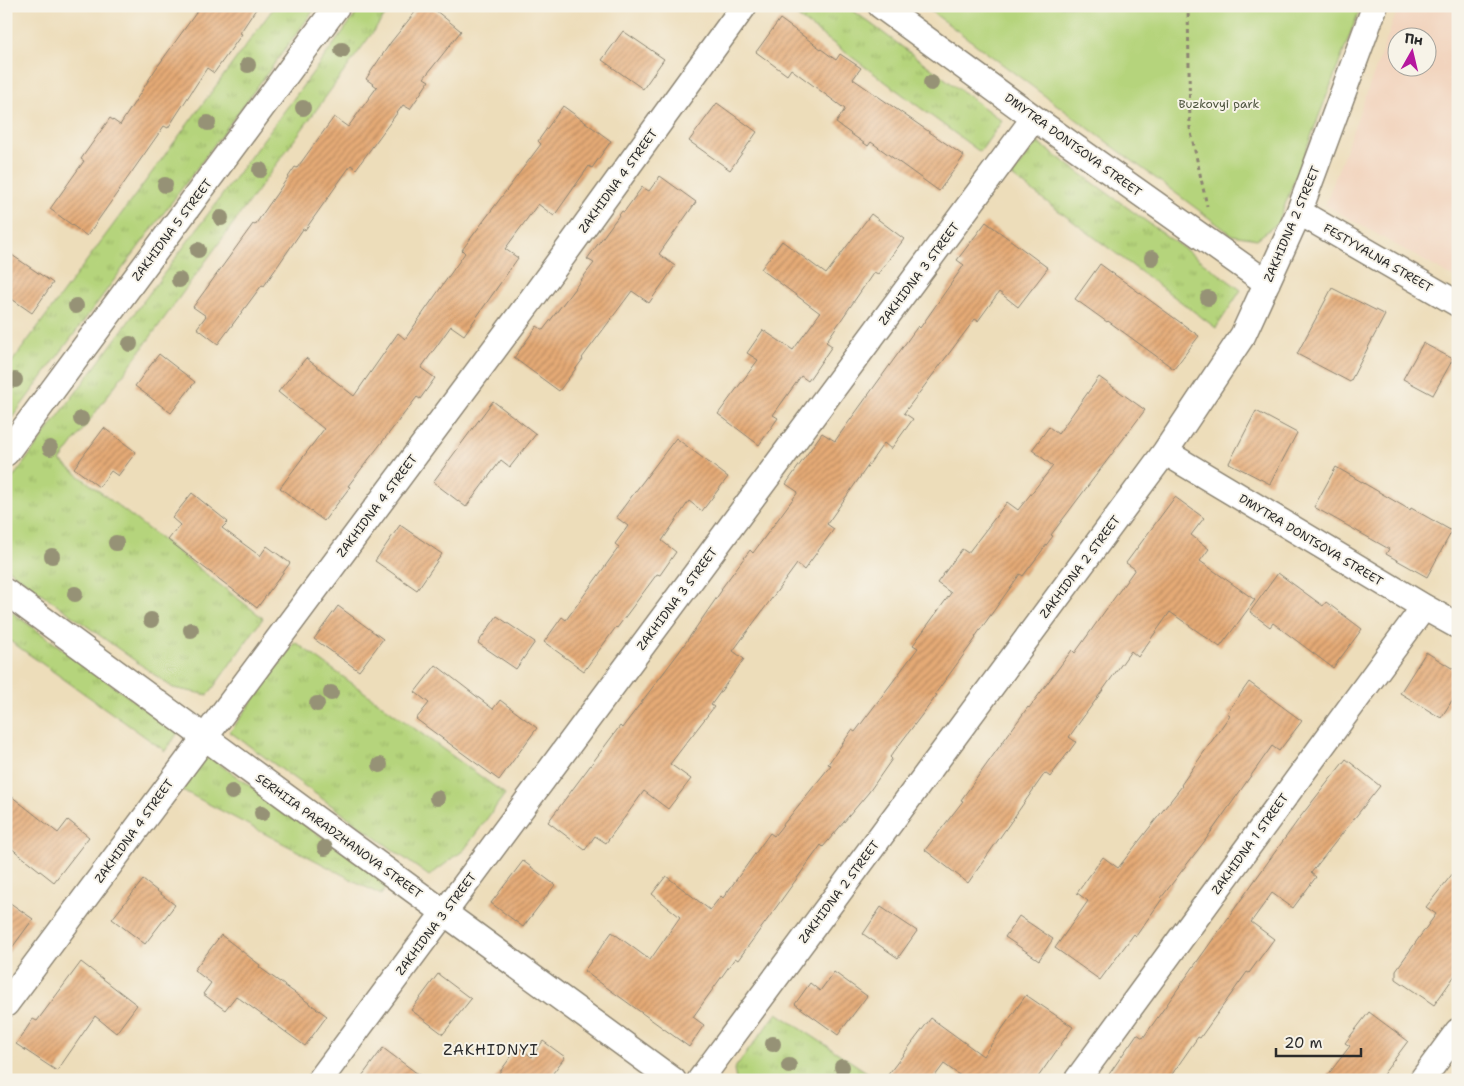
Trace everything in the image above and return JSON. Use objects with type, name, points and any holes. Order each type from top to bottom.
[{"type":"street","name":"ZAKHIDNA 5 STREET","points":[[6,453],[337,6]]},
{"type":"street","name":"ZAKHIDNA 4 STREET","points":[[6,1004],[534,296],[744,6]]},
{"type":"street","name":"DMYTRA DONTSOVA STREET","points":[[881,6],[1034,118],[1267,283]]},
{"type":"street","name":"ZAKHIDNA 2 STREET","points":[[700,1080],[1166,452],[1243,335],[1299,212],[1376,6]]},
{"type":"street","name":"ZAKHIDNA 3 STREET","points":[[320,1080],[1034,118]]},
{"type":"street","name":"FESTYVALNA STREET","points":[[1299,212],[1458,304]]},
{"type":"street","name":"DMYTRA DONTSOVA STREET","points":[[1166,452],[1458,626]]},
{"type":"street","name":"SERHIIA PARADZHANOVA STREET","points":[[6,592],[673,1080]]},
{"type":"street","name":"ZAKHIDNA 1 STREET","points":[[1077,1080],[1424,607]]},
{"type":"street","points":[[1422,1080],[1458,1031]]},
{"type":"path","points":[[1188,6],[1190,128],[1216,247]]},
{"type":"shaded area","points":[[1399,6],[1458,6],[1458,280],[1325,205],[1386,41],[1386,78],[1436,78],[1436,28],[1391,28]]},
{"type":"green space","points":[[275,6],[317,6],[6,426],[6,370]]},
{"type":"green space","points":[[362,6],[392,6],[60,461],[263,618],[208,695],[173,688],[6,568],[6,487]]},
{"type":"green space","points":[[783,6],[847,6],[1002,121],[980,152]]},
{"type":"green space","name":"Buzkovyi park","points":[[924,6],[1361,6],[1278,223],[1257,239],[1232,235]]},
{"type":"green space","points":[[1037,142],[1241,290],[1216,328],[1012,176]]},
{"type":"green space","points":[[6,608],[178,733],[165,751],[6,638]]},
{"type":"green space","points":[[295,642],[505,794],[464,850],[429,876],[230,732]]},
{"type":"green space","points":[[205,754],[388,884],[381,895],[182,790]]},
{"type":"green space","points":[[777,1013],[879,1080],[736,1080],[734,1069]]},
{"type":"building","points":[[201,6],[258,6],[240,33],[242,34],[214,73],[207,68],[168,128],[164,126],[87,236],[50,209],[84,161],[81,159],[110,118],[120,125],[155,70]]},
{"type":"building","points":[[420,6],[430,6],[461,31],[424,78],[429,81],[410,109],[403,105],[356,169],[351,165],[305,230],[303,229],[264,286],[262,285],[218,344],[197,328],[206,316],[193,307],[253,224],[255,225],[295,167],[297,168],[334,117],[348,127],[377,87],[366,79],[391,42]]},
{"type":"building","points":[[780,19],[836,60],[840,54],[861,68],[853,79],[964,156],[939,191],[871,142],[868,146],[836,123],[845,109],[791,69],[787,75],[756,52]]},
{"type":"building","points":[[623,31],[664,59],[643,89],[602,60]]},
{"type":"building","points":[[717,103],[757,132],[730,170],[689,141]]},
{"type":"building","points":[[563,106],[611,141],[592,168],[589,166],[554,216],[538,204],[505,249],[518,258],[464,335],[451,326],[421,368],[435,378],[420,399],[417,397],[348,486],[350,487],[324,521],[280,488],[324,429],[278,392],[306,358],[354,396],[398,333],[405,339],[465,253],[462,250],[541,144],[538,141]]},
{"type":"building","points":[[660,176],[696,202],[659,254],[675,266],[649,303],[632,291],[559,391],[514,358],[537,326],[543,330],[594,263],[587,259],[622,211],[624,212],[642,187],[649,191]]},
{"type":"building","points":[[871,214],[904,239],[878,274],[874,272],[826,342],[832,346],[808,381],[801,376],[773,415],[778,418],[759,445],[718,414],[758,360],[747,353],[763,330],[793,350],[820,313],[761,269],[782,241],[826,274]]},
{"type":"building","points":[[986,222],[1048,268],[1018,307],[999,292],[978,321],[975,319],[904,413],[913,419],[891,449],[884,443],[827,524],[834,529],[804,570],[797,564],[733,651],[744,659],[711,705],[714,707],[670,764],[691,779],[668,809],[644,791],[606,843],[595,836],[585,850],[548,822],[620,726],[622,728],[677,655],[721,589],[750,550],[753,553],[798,492],[786,484],[822,433],[835,441],[918,326],[920,328],[964,265],[957,260]]},
{"type":"building","points":[[6,251],[53,283],[32,313],[6,295]]},
{"type":"building","points":[[1100,264],[1199,336],[1174,369],[1075,299]]},
{"type":"building","points":[[1332,288],[1385,315],[1350,382],[1297,354]]},
{"type":"building","points":[[1423,343],[1453,359],[1433,395],[1403,379]]},
{"type":"building","points":[[159,354],[195,382],[171,413],[135,386]]},
{"type":"building","points":[[1099,377],[1145,410],[1051,535],[1053,536],[1023,576],[1020,574],[935,694],[937,695],[890,757],[892,759],[869,792],[823,847],[821,845],[738,960],[735,958],[693,1017],[704,1025],[689,1047],[584,971],[612,932],[650,960],[680,917],[652,894],[666,876],[710,910],[721,896],[723,898],[770,833],[774,836],[831,765],[828,764],[852,730],[855,732],[918,648],[913,645],[951,593],[937,583],[962,549],[968,553],[1007,502],[1018,510],[1053,466],[1032,450],[1049,427],[1058,434]]},
{"type":"building","points":[[493,401],[536,434],[510,467],[501,460],[466,507],[433,482]]},
{"type":"building","points":[[1256,411],[1297,433],[1270,484],[1229,463]]},
{"type":"building","points":[[104,428],[136,452],[118,476],[111,471],[99,487],[74,468]]},
{"type":"building","points":[[676,438],[728,477],[702,511],[689,501],[662,541],[676,552],[660,575],[657,574],[616,627],[584,671],[544,642],[562,617],[566,620],[619,547],[615,544],[628,526],[616,517]]},
{"type":"building","points":[[1336,467],[1410,510],[1411,508],[1452,531],[1427,577],[1386,554],[1389,549],[1314,507]]},
{"type":"building","points":[[192,493],[228,522],[222,528],[260,556],[267,546],[290,563],[257,608],[168,540],[180,525],[172,518]]},
{"type":"building","points":[[1175,497],[1204,518],[1191,535],[1209,549],[1200,561],[1255,600],[1220,647],[1170,612],[1138,657],[1131,651],[1069,737],[1076,742],[1050,777],[1045,773],[968,883],[925,850],[963,801],[961,800],[1028,707],[1072,650],[1075,653],[1135,569],[1126,563]]},
{"type":"building","points":[[400,525],[442,554],[417,590],[375,561]]},
{"type":"building","points":[[1278,573],[1323,606],[1326,602],[1362,629],[1333,668],[1273,623],[1270,627],[1250,612]]},
{"type":"building","points":[[338,606],[383,639],[359,671],[314,639]]},
{"type":"building","points":[[497,616],[535,642],[516,669],[478,643]]},
{"type":"building","points":[[1426,652],[1458,672],[1458,691],[1441,718],[1400,693]]},
{"type":"building","points":[[436,665],[493,709],[500,700],[537,728],[499,780],[416,719],[429,703],[415,692]]},
{"type":"building","points":[[1249,682],[1302,721],[1279,751],[1272,746],[1204,842],[1161,898],[1136,936],[1134,934],[1100,980],[1055,948],[1088,901],[1077,893],[1103,857],[1118,868],[1182,786],[1230,715],[1227,713]]},
{"type":"building","points":[[1346,759],[1380,786],[1311,873],[1316,877],[1293,908],[1272,893],[1251,922],[1274,939],[1249,973],[1247,972],[1168,1080],[1105,1080],[1137,1034],[1143,1038],[1301,816]]},
{"type":"building","points":[[6,792],[58,833],[68,820],[89,837],[54,882],[6,844]]},
{"type":"building","points":[[523,861],[555,885],[523,927],[491,903]]},
{"type":"building","points":[[1458,867],[1458,971],[1434,1005],[1396,979],[1396,970],[1436,914],[1426,907]]},
{"type":"building","points":[[143,880],[175,905],[145,944],[112,919]]},
{"type":"building","points":[[6,900],[33,919],[6,956]]},
{"type":"building","points":[[881,907],[917,931],[898,958],[863,934]]},
{"type":"building","points":[[1019,916],[1053,939],[1039,960],[1005,937]]},
{"type":"building","points":[[221,935],[260,965],[259,967],[327,1016],[305,1046],[236,996],[225,1010],[203,994],[211,983],[194,970]]},
{"type":"building","points":[[81,962],[137,1005],[116,1033],[95,1016],[57,1071],[16,1044],[33,1019],[37,1021]]},
{"type":"building","points":[[834,972],[867,996],[838,1035],[795,1004],[810,983],[820,991]]},
{"type":"building","points":[[438,974],[471,999],[443,1034],[411,1010]]},
{"type":"building","points":[[1026,995],[1073,1027],[1036,1080],[966,1080],[944,1064],[932,1080],[884,1080],[931,1018],[983,1056]]},
{"type":"building","points":[[1369,1012],[1408,1041],[1379,1080],[1324,1080],[1350,1046],[1345,1043]]},
{"type":"building","points":[[543,1041],[565,1057],[553,1073],[563,1080],[494,1080],[518,1047],[532,1057]]},
{"type":"building","points":[[383,1048],[426,1080],[359,1080]]},
{"type":"district","name":"ZAKHIDNYI","points":[[491,1050]]}]
